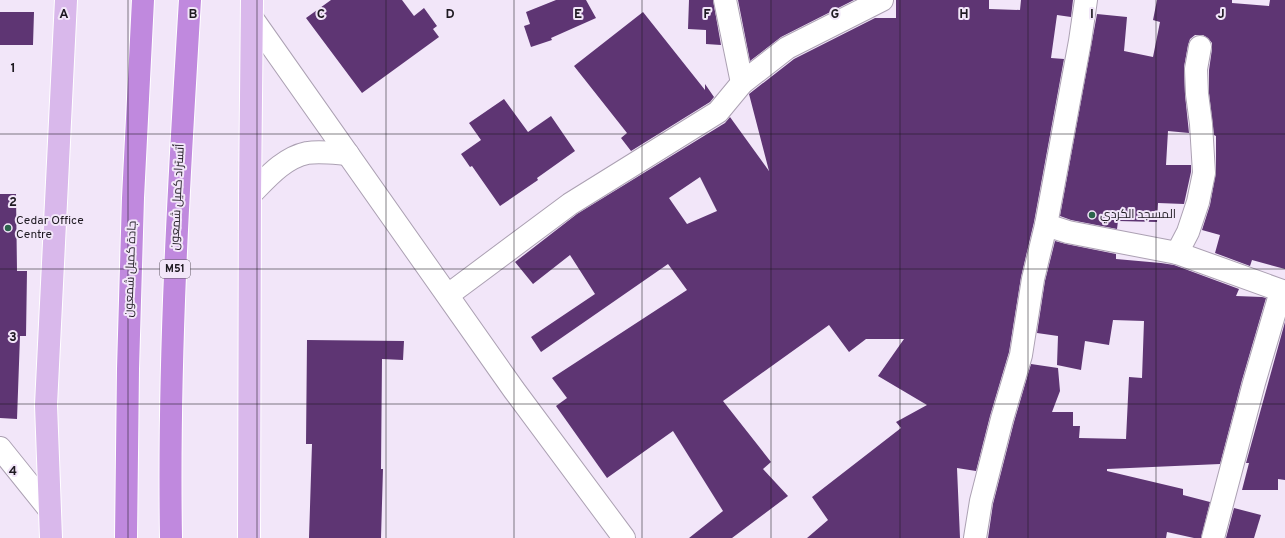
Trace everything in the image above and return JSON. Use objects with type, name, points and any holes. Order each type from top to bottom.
[{"type":"highway","name":"جادة كميل شمعون","points":[[126,538],[128,370],[133,214],[143,0]]},
{"type":"highway","name":"أتستراد كميل شمعون","points":[[171,538],[172,362],[177,207],[190,0]]},
{"type":"main road","points":[[50,538],[46,405],[66,0]]},
{"type":"main road","points":[[249,538],[252,9]]},
{"type":"street","points":[[725,0],[742,83]]},
{"type":"street","points":[[448,295],[570,204],[718,112],[742,83],[787,48],[882,0]]},
{"type":"street","points":[[975,538],[981,501],[1021,355],[1033,279],[1046,225],[1080,41],[1086,0]]},
{"type":"street","points":[[252,9],[315,108],[514,390],[624,538]]},
{"type":"street","points":[[1177,253],[1188,232],[1204,174],[1196,76],[1200,48]]},
{"type":"street","points":[[307,153],[319,134],[319,123],[315,108]]},
{"type":"street","points":[[250,195],[282,165],[294,158],[307,153],[348,154]]},
{"type":"street","points":[[1046,225],[1068,232],[1177,253],[1283,292],[1254,383],[1213,538]]},
{"type":"street","points":[[0,448],[49,509]]},
{"type":"building","points":[[331,0],[402,0],[414,16],[424,8],[437,26],[433,29],[439,37],[362,93],[306,18]]},
{"type":"building","points":[[556,0],[586,0],[596,18],[551,38],[552,40],[531,47],[524,26],[530,24],[526,12]]},
{"type":"building","points":[[689,0],[713,0],[721,45],[706,44],[706,30],[688,29]]},
{"type":"building","points":[[738,0],[854,0],[781,37],[750,61]]},
{"type":"building","points":[[896,0],[989,0],[989,9],[1020,10],[1021,0],[1073,0],[1071,17],[1057,15],[1051,58],[1064,59],[1034,222],[1021,277],[1009,352],[990,416],[976,471],[957,468],[960,538],[807,538],[828,520],[812,497],[901,428],[896,422],[927,405],[878,376],[904,339],[866,339],[849,352],[829,325],[723,401],[771,462],[763,469],[788,496],[732,538],[689,538],[723,511],[673,431],[607,478],[556,406],[567,398],[552,378],[687,290],[668,264],[541,352],[531,337],[595,294],[570,255],[533,284],[515,262],[577,214],[725,123],[730,117],[769,171],[749,94],[794,59],[875,18],[896,18]],"holes":[[[700,177],[717,211],[687,224],[669,198]]]},
{"type":"building","points":[[1157,0],[1232,0],[1232,3],[1269,6],[1270,0],[1285,0],[1285,269],[1252,260],[1250,266],[1215,253],[1220,235],[1202,230],[1210,205],[1216,172],[1216,136],[1214,135],[1209,93],[1209,70],[1212,43],[1203,35],[1195,35],[1190,39],[1184,67],[1189,133],[1168,131],[1166,165],[1191,165],[1191,172],[1184,204],[1158,203],[1157,222],[1118,221],[1117,229],[1071,220],[1060,216],[1097,14],[1127,17],[1124,51],[1153,57],[1160,22],[1153,20]]},
{"type":"building","points":[[0,12],[34,12],[33,45],[0,45]]},
{"type":"building","points":[[643,12],[705,90],[705,84],[714,97],[710,102],[631,151],[621,138],[627,133],[574,66]]},
{"type":"building","points":[[504,99],[528,132],[551,116],[575,151],[537,178],[538,180],[500,206],[472,166],[470,167],[461,154],[481,140],[469,123]]},
{"type":"building","points":[[0,194],[16,194],[17,271],[27,271],[26,336],[20,336],[17,419],[0,418]]},
{"type":"building","points":[[1055,241],[1116,254],[1116,259],[1174,265],[1239,289],[1236,296],[1266,298],[1242,380],[1220,464],[1107,469],[1107,471],[1183,489],[1183,495],[1210,502],[1201,538],[1194,538],[1167,532],[1166,538],[988,538],[993,504],[1014,422],[1031,364],[1058,368],[1060,391],[1052,412],[1073,412],[1073,426],[1080,426],[1079,438],[1126,439],[1129,377],[1142,378],[1144,321],[1113,320],[1109,345],[1085,341],[1081,370],[1057,365],[1058,336],[1037,333],[1045,281]]},
{"type":"building","points":[[1285,322],[1285,480],[1278,479],[1278,490],[1242,490],[1249,463],[1246,463]]},
{"type":"building","points":[[307,340],[404,341],[403,360],[382,359],[381,469],[383,469],[381,538],[309,538],[312,444],[306,444]]},
{"type":"building","points":[[1234,508],[1261,515],[1254,538],[1226,538]]},
{"type":"place","name":"المسجد الكردي","points":[[1092,215]]},
{"type":"place","name":"Cedar Office Centre","points":[[8,228]]}]
